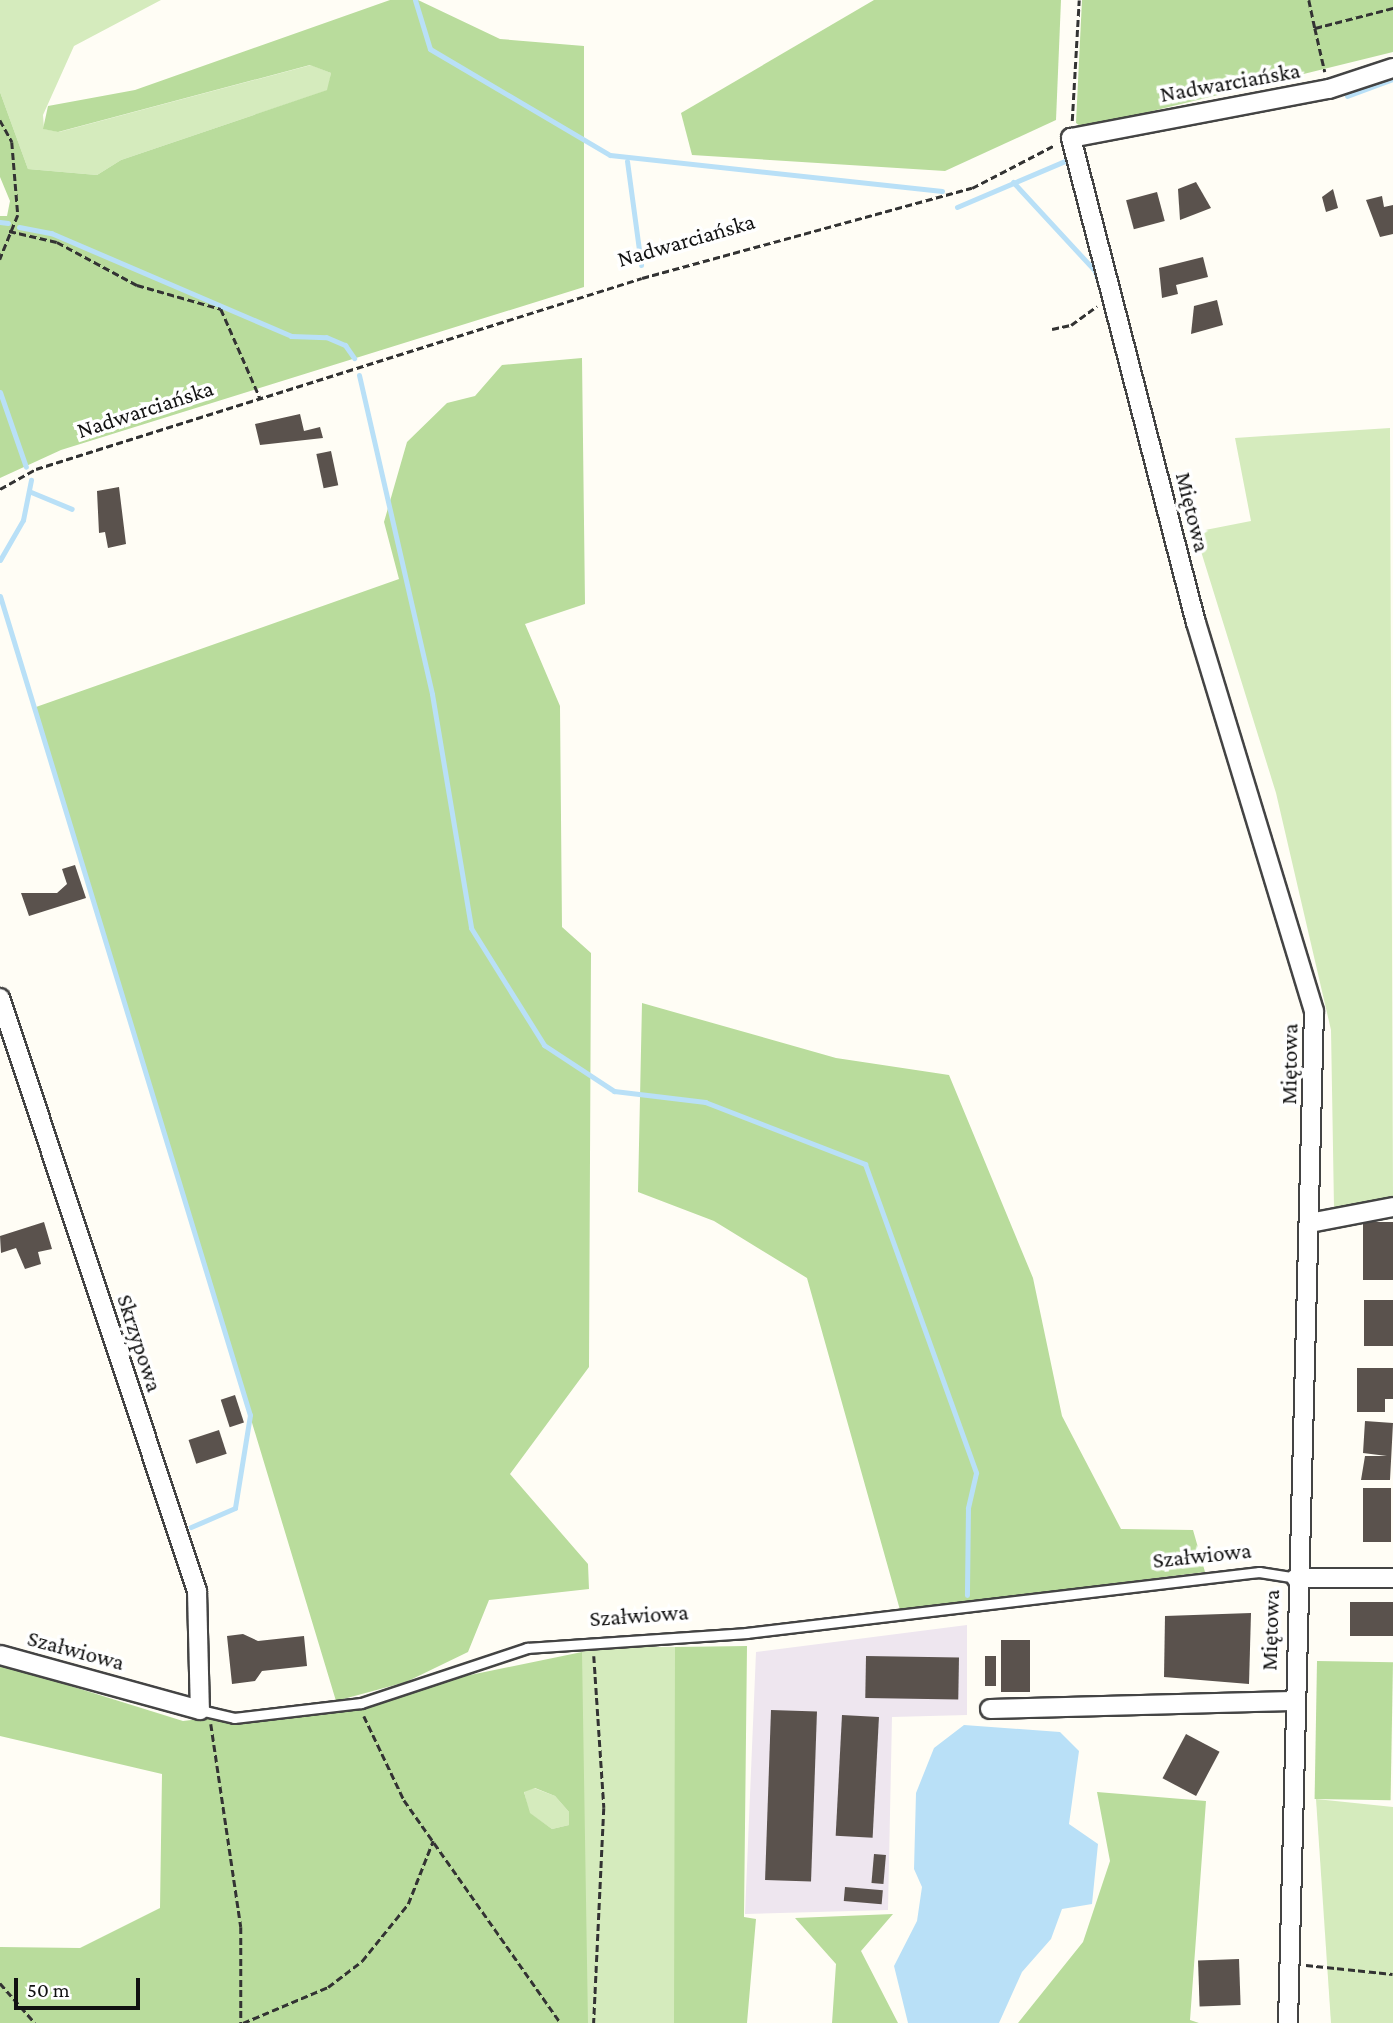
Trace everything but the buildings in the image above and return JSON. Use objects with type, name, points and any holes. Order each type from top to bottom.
[{"type":"street","name":"Nadwarciańska","points":[[1071,138],[1329,89],[1393,68]]},
{"type":"street","name":"Miętowa","points":[[1071,138],[1196,623],[1311,993],[1310,1223],[1292,1701],[1288,2023]]},
{"type":"street","name":"Skrzypowa","points":[[0,998],[197,1591],[205,1712]]},
{"type":"street","points":[[1310,1223],[1393,1207]]},
{"type":"street","points":[[1296,1578],[1393,1578]]},
{"type":"street","name":"Szałwiowa","points":[[0,1655],[205,1712]]},
{"type":"street","points":[[990,1709],[1292,1701]]},
{"type":"lane","name":"Szałwiowa","points":[[205,1712],[234,1717],[361,1703],[473,1661],[593,1642],[746,1633],[1259,1572],[1296,1578]]},
{"type":"path","points":[[1071,138],[1079,0]]},
{"type":"path","points":[[1309,0],[1329,89]]},
{"type":"path","points":[[1315,28],[1393,8]]},
{"type":"path","points":[[0,120],[12,142],[18,215],[9,231],[0,259]]},
{"type":"path","name":"Nadwarciańska","points":[[0,489],[36,469],[718,254],[972,188],[1071,138]]},
{"type":"path","points":[[9,231],[57,242],[137,285],[221,309],[260,398]]},
{"type":"path","points":[[1052,329],[1071,325],[1102,303]]},
{"type":"path","points":[[593,1642],[604,1808],[594,2023]]},
{"type":"path","points":[[361,1703],[378,1755],[433,1840],[562,2023]]},
{"type":"path","points":[[205,1712],[241,1927],[242,2023],[328,1987],[362,1961],[408,1904],[433,1840]]},
{"type":"path","points":[[1289,1963],[1393,1974]]},
{"type":"path","points":[[0,1983],[34,2023]]},
{"type":"shaded area","points":[[967,1625],[967,1715],[892,1717],[888,1910],[745,1914],[756,1652]]},
{"type":"green space","points":[[0,0],[161,0],[74,46],[43,115],[44,129],[59,132],[311,65],[331,73],[328,90],[121,160],[97,175],[28,169],[0,92]]},
{"type":"green space","points":[[390,0],[418,0],[500,39],[584,46],[584,287],[61,450],[0,478],[0,216],[7,216],[10,201],[0,177],[0,92],[28,169],[97,175],[121,160],[327,90],[331,73],[310,65],[58,132],[43,129],[48,106],[135,90]]},
{"type":"green space","points":[[874,0],[1061,0],[1056,120],[945,171],[692,155],[681,113]]},
{"type":"green space","points":[[1082,0],[1393,0],[1393,52],[1083,128],[1076,123]]},
{"type":"green space","points":[[582,358],[585,604],[525,624],[560,706],[562,927],[591,953],[589,1367],[510,1474],[588,1564],[589,1589],[489,1600],[468,1652],[406,1682],[336,1701],[36,707],[399,579],[384,522],[407,442],[447,403],[475,396],[502,365]]},
{"type":"green space","points":[[1390,428],[1393,1197],[1334,1208],[1331,1030],[1276,793],[1195,532],[1251,521],[1235,438]]},
{"type":"green space","points":[[642,1003],[836,1058],[949,1075],[1033,1278],[1062,1416],[1121,1529],[1193,1530],[1205,1572],[900,1610],[807,1278],[714,1221],[638,1192]]},
{"type":"green space","points":[[747,1646],[744,1917],[756,1919],[747,2023],[674,2023],[675,1647]]},
{"type":"green space","points":[[582,1647],[675,1647],[675,2023],[582,2023]]},
{"type":"green space","points":[[582,1652],[588,2023],[0,2023],[0,1947],[80,1948],[160,1908],[162,1774],[0,1736],[0,1664],[183,1721],[335,1703]],"holes":[[[535,1788],[555,1796],[569,1812],[569,1825],[552,1829],[530,1813],[524,1792]]]},
{"type":"green space","points":[[1317,1661],[1393,1662],[1391,1800],[1315,1799]]},
{"type":"green space","points":[[534,1788],[555,1796],[569,1812],[569,1825],[552,1829],[529,1813],[524,1791]]},
{"type":"green space","points":[[1097,1792],[1206,1801],[1190,2020],[1199,2023],[1018,2023],[1083,1942],[1110,1861]]},
{"type":"green space","points":[[1316,1799],[1393,1807],[1393,2023],[1331,2023]]},
{"type":"green space","points":[[893,1914],[861,1951],[898,2023],[832,2023],[836,1964],[795,1918]]},
{"type":"water","points":[[964,1725],[1060,1732],[1079,1751],[1069,1824],[1098,1844],[1092,1904],[1062,1909],[1051,1939],[1022,1972],[999,2023],[908,2023],[894,1966],[917,1921],[922,1887],[914,1869],[916,1793],[934,1748]]},
{"type":"waterway","points":[[415,0],[430,49],[610,155],[942,191]]},
{"type":"waterway","points":[[1347,96],[1393,79]]},
{"type":"waterway","points":[[627,161],[641,265]]},
{"type":"waterway","points":[[957,207],[1065,161]]},
{"type":"waterway","points":[[1013,182],[1095,271],[1103,295]]},
{"type":"waterway","points":[[0,222],[8,223]]},
{"type":"waterway","points":[[19,227],[51,233],[291,336],[326,337],[345,345],[354,358]]},
{"type":"waterway","points":[[359,375],[432,694],[471,928],[544,1045],[614,1091],[705,1102],[865,1164],[976,1473],[968,1508],[967,1595]]},
{"type":"waterway","points":[[0,392],[26,467]]},
{"type":"waterway","points":[[0,560],[23,520],[31,480]]},
{"type":"waterway","points":[[31,492],[72,509]]},
{"type":"waterway","points":[[0,596],[250,1415],[235,1508],[191,1527]]}]
